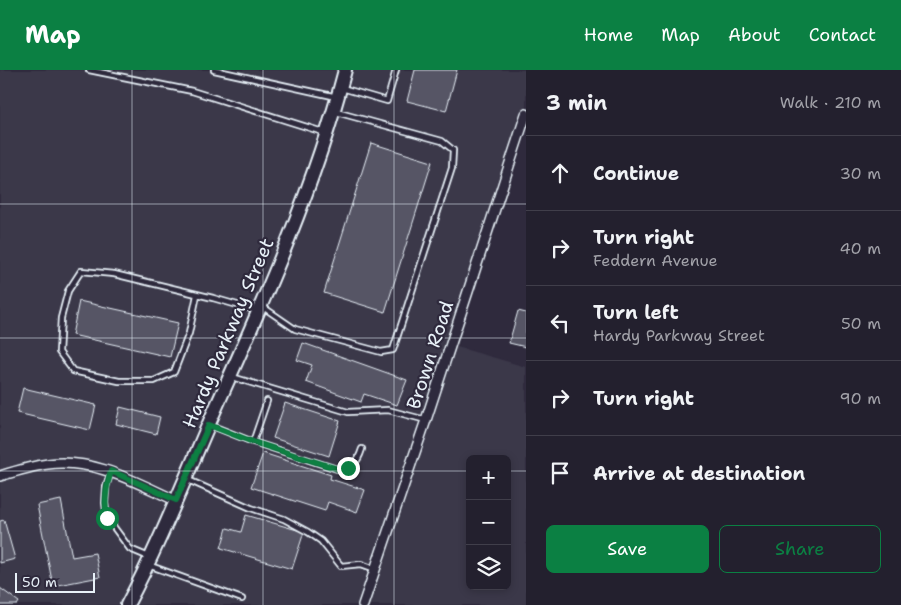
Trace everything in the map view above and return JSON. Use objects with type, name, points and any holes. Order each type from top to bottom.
[{"type":"main road","name":"Hardy Parkway Street","points":[[127,605],[176,500],[260,309],[297,219],[328,133],[345,70]]},
{"type":"street","name":"Brown Road","points":[[362,605],[426,420],[526,114]]},
{"type":"street","points":[[0,476],[49,464],[70,463],[111,471],[176,500]]},
{"type":"lane","points":[[89,70],[192,91],[328,133]]},
{"type":"lane","points":[[214,70],[388,101],[396,70]]},
{"type":"lane","points":[[197,295],[189,334],[174,372],[154,381],[119,381],[73,370],[59,352],[61,318],[68,291],[81,270],[114,274],[260,309],[295,329],[381,352],[393,350],[452,168],[453,150],[442,141],[334,111]]},
{"type":"lane","points":[[230,376],[348,412],[388,410],[426,420]]},
{"type":"lane","points":[[253,442],[267,401]]},
{"type":"lane","points":[[209,425],[253,442],[338,469],[348,468],[358,461],[362,449]]},
{"type":"lane","points":[[111,471],[104,503],[107,518],[130,548],[148,561],[242,599]]},
{"type":"lane","points":[[185,478],[251,508],[284,519],[308,532],[321,541],[341,566],[361,564],[375,569]]},
{"type":"shaded area","points":[[0,70],[526,70],[526,133],[457,347],[526,367],[526,605],[0,605]]},
{"type":"building","points":[[415,70],[457,70],[446,111],[407,101]]},
{"type":"building","points":[[371,143],[432,162],[385,312],[324,293]]},
{"type":"building","points":[[79,301],[178,323],[170,357],[72,335]]},
{"type":"building","points":[[518,311],[526,313],[526,347],[509,343]]},
{"type":"building","points":[[303,343],[407,380],[397,405],[364,394],[361,402],[306,382],[312,365],[297,360]]},
{"type":"building","points":[[23,388],[96,405],[90,430],[17,413]]},
{"type":"building","points":[[285,403],[340,421],[329,456],[273,438]]},
{"type":"building","points":[[120,407],[160,417],[156,434],[116,424]]},
{"type":"building","points":[[263,453],[331,475],[330,479],[365,490],[357,512],[328,502],[325,511],[251,487]]},
{"type":"building","points":[[61,500],[72,557],[95,553],[100,577],[53,586],[37,505]]},
{"type":"building","points":[[246,515],[304,532],[292,569],[221,548],[227,528],[241,532]]},
{"type":"building","points":[[4,520],[15,559],[0,563],[0,521]]},
{"type":"building","points":[[0,588],[19,602],[17,605],[0,605]]},
{"type":"route","points":[[107,518],[104,503],[111,471],[176,500],[209,425],[253,442],[338,469],[348,468]]}]
